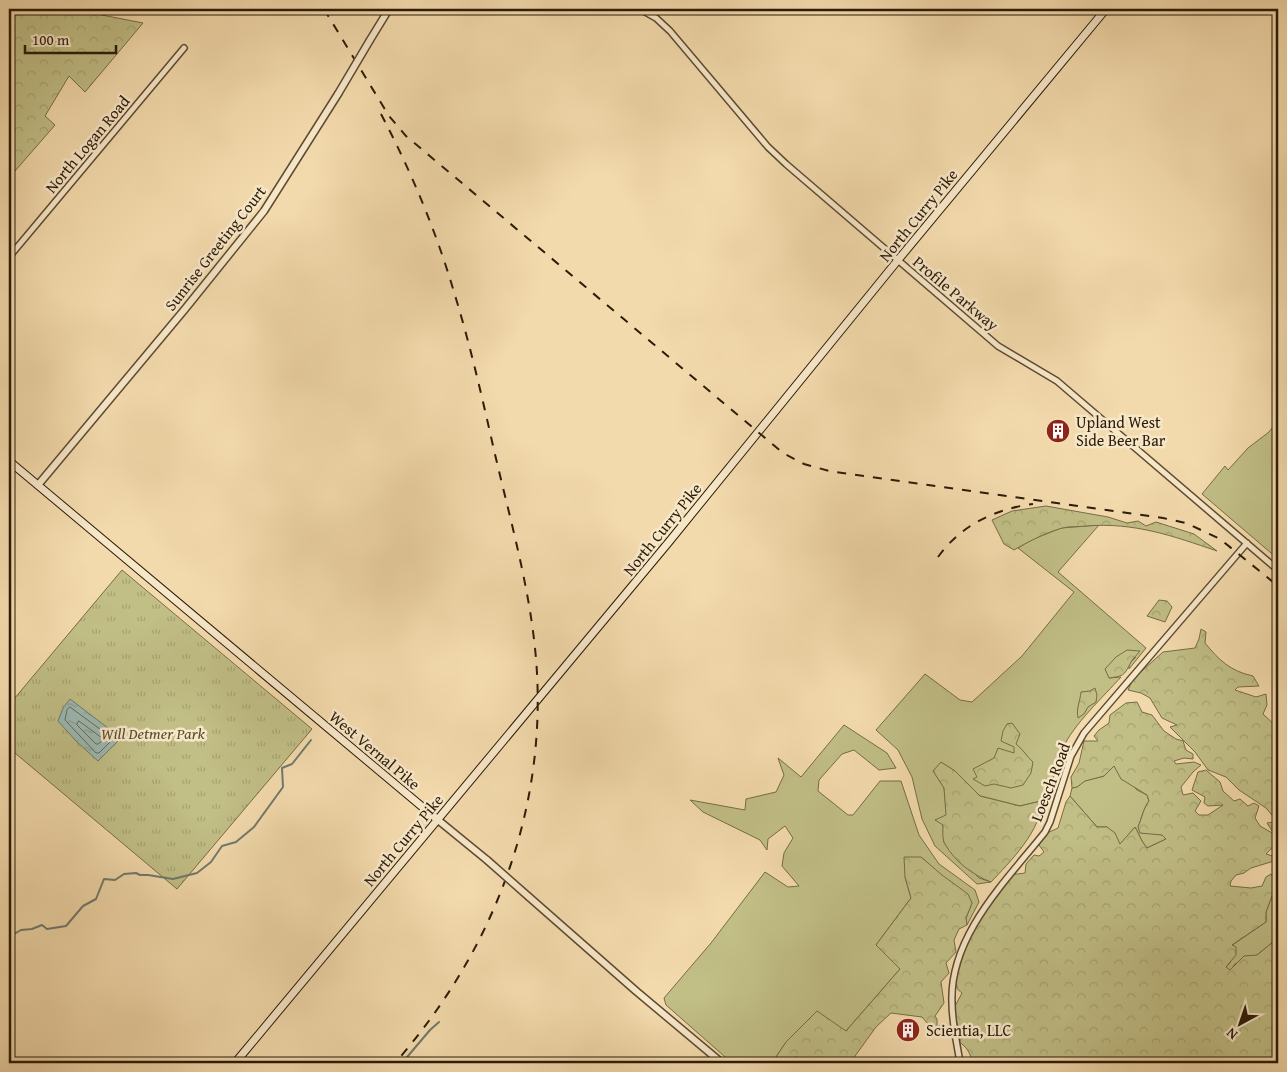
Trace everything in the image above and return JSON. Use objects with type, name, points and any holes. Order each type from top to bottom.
[{"type":"main road","name":"North Curry Pike","points":[[235,1063],[668,543],[898,260],[1106,9]]},
{"type":"main road","name":"West Vernal Pike","points":[[9,461],[438,820]]},
{"type":"street","name":"Sunrise Greeting Court","points":[[38,485],[185,310],[259,218],[283,183],[389,9]]},
{"type":"street","name":"Profile Parkway","points":[[640,9],[656,18],[670,31],[768,147],[998,346],[1053,378],[1278,570]]},
{"type":"street","name":"North Logan Road","points":[[9,257],[184,48]]},
{"type":"street","name":"Loesch Road","points":[[960,1063],[954,1026],[953,984],[957,962],[974,924],[1048,827],[1071,756],[1084,733],[1247,543]]},
{"type":"street","name":"West Vernal Pike","points":[[438,820],[722,1063]]},
{"type":"green space","points":[[9,9],[71,9],[143,23],[85,92],[69,76],[45,116],[55,125],[9,178]]},
{"type":"green space","points":[[1278,420],[1278,559],[1202,494],[1225,466],[1228,470],[1248,448],[1269,432]]},
{"type":"green space","points":[[1046,506],[1108,517],[1127,523],[1138,521],[1146,526],[1156,522],[1194,534],[1217,551],[1153,531],[1104,525],[1062,528],[1030,541],[1014,550],[1004,544],[992,520],[1012,511]]},
{"type":"green space","points":[[1099,525],[1058,572],[1146,648],[1129,669],[1129,664],[1136,657],[1109,678],[1121,677],[1081,720],[1068,739],[1059,757],[1042,815],[1037,823],[1042,807],[1041,801],[1020,806],[980,796],[955,771],[942,763],[934,771],[944,788],[947,815],[943,825],[944,843],[979,878],[991,882],[977,884],[935,846],[922,819],[912,777],[898,750],[876,730],[925,674],[960,700],[972,702],[1022,656],[1074,592],[1018,548],[1031,540],[1061,528]]},
{"type":"green space","name":"Will Detmer Park","points":[[122,570],[312,729],[177,889],[9,748],[9,705]]},
{"type":"green space","points":[[1159,600],[1167,601],[1172,607],[1165,622],[1147,616]]},
{"type":"green space","points":[[1201,629],[1206,632],[1205,643],[1220,660],[1231,668],[1253,676],[1259,686],[1238,687],[1235,690],[1256,697],[1266,694],[1267,705],[1263,714],[1278,728],[1278,842],[1266,854],[1273,856],[1274,861],[1236,875],[1231,881],[1230,886],[1251,888],[1262,886],[1266,877],[1271,874],[1274,879],[1275,869],[1278,864],[1278,894],[1272,896],[1266,912],[1266,922],[1232,945],[1236,947],[1236,955],[1226,967],[1230,970],[1244,956],[1257,955],[1278,938],[1278,1063],[977,1063],[959,1042],[964,1035],[956,1022],[954,1008],[962,993],[958,989],[956,980],[960,961],[981,916],[991,904],[1003,881],[1015,874],[1025,873],[1026,864],[1034,855],[1039,856],[1044,852],[1039,845],[1045,834],[1058,828],[1066,802],[1070,796],[1097,827],[1107,827],[1115,833],[1120,844],[1135,827],[1147,848],[1166,839],[1162,835],[1140,833],[1138,827],[1149,801],[1147,795],[1121,779],[1114,766],[1104,776],[1085,781],[1072,788],[1071,777],[1079,763],[1084,741],[1098,741],[1094,736],[1109,723],[1110,715],[1126,703],[1137,702],[1142,712],[1152,715],[1164,731],[1183,741],[1186,750],[1193,754],[1193,759],[1184,758],[1174,761],[1176,764],[1194,762],[1201,765],[1181,787],[1183,795],[1193,793],[1201,801],[1195,811],[1199,815],[1208,815],[1223,805],[1208,806],[1204,803],[1205,797],[1192,790],[1198,772],[1206,770],[1220,782],[1223,791],[1234,801],[1240,799],[1248,806],[1254,803],[1259,806],[1255,818],[1260,826],[1274,834],[1267,823],[1276,820],[1266,808],[1239,790],[1226,777],[1208,770],[1195,752],[1170,727],[1177,725],[1162,718],[1150,698],[1141,693],[1128,690],[1133,679],[1163,652],[1195,648]]},
{"type":"green space","points":[[1127,650],[1140,651],[1124,673],[1120,676],[1109,678],[1105,669],[1116,657]]},
{"type":"green space","points":[[1095,688],[1096,702],[1088,707],[1084,714],[1078,718],[1081,692],[1090,691]]},
{"type":"green space","points":[[1012,723],[1020,734],[1016,744],[1033,762],[1031,773],[1023,785],[1011,788],[994,784],[985,786],[973,779],[977,777],[973,769],[994,758],[998,748],[1014,753],[1014,747],[1001,741],[1007,724]]},
{"type":"green space","points":[[844,725],[887,753],[896,768],[879,770],[854,750],[842,754],[819,780],[818,791],[848,815],[853,815],[880,781],[901,781],[919,835],[939,864],[975,890],[979,902],[967,925],[966,918],[972,903],[921,857],[905,877],[911,898],[876,945],[900,969],[846,1031],[786,1042],[772,1063],[732,1063],[666,1005],[664,998],[711,943],[765,872],[788,887],[799,886],[782,866],[784,853],[793,838],[785,826],[768,839],[767,850],[760,840],[703,812],[690,800],[745,810],[746,799],[776,792],[784,775],[778,758],[801,777]]},
{"type":"green space","points":[[941,762],[955,771],[980,796],[1020,806],[1041,801],[1037,823],[1031,834],[1024,845],[991,882],[965,867],[954,857],[944,842],[943,825],[935,820],[946,815],[944,788],[933,771]]},
{"type":"green space","points":[[1114,766],[1137,790],[1147,795],[1149,801],[1138,827],[1162,835],[1166,839],[1147,848],[1135,827],[1120,845],[1107,827],[1097,827],[1070,796],[1072,788],[1077,787],[1084,781],[1104,776]]},
{"type":"green space","points":[[904,857],[921,857],[968,894],[972,903],[966,918],[967,925],[959,929],[954,940],[956,952],[946,963],[949,973],[941,982],[944,1003],[935,1016],[937,1027],[943,1024],[949,1031],[943,1038],[922,1017],[891,1013],[876,1027],[850,1063],[804,1063],[804,1059],[795,1057],[789,1063],[772,1063],[786,1042],[817,1011],[846,1031],[900,969],[876,945],[911,898],[905,877]]},
{"type":"green space","points":[[1278,894],[1278,938],[1257,955],[1235,964],[1230,971],[1226,967],[1230,963],[1231,946],[1266,922],[1266,912],[1272,896]]},
{"type":"water","points":[[70,699],[121,738],[98,761],[58,721],[63,708]]},
{"type":"waterway","points":[[9,937],[21,930],[32,929],[42,925],[47,929],[66,926],[83,906],[96,899],[104,879],[115,880],[124,874],[136,873],[173,879],[197,873],[211,862],[222,846],[236,842],[254,827],[283,787],[282,768],[292,764],[311,740]]},
{"type":"waterway","points":[[402,1063],[439,1022]]},
{"type":"railway","points":[[324,9],[389,116],[406,136],[783,453],[804,464],[829,471],[1163,518],[1186,523],[1220,539],[1278,586]]},
{"type":"railway","points":[[381,114],[403,157],[431,224],[447,269],[465,331],[528,598],[535,648],[538,705],[534,762],[524,817],[509,870],[488,922],[462,971],[431,1018],[395,1063]]},
{"type":"railway","points":[[938,557],[957,536],[980,520],[1005,510],[1033,504]]},
{"type":"place","name":"Upland West Side Beer Bar","points":[[1058,431]]},
{"type":"place","name":"Scientia, LLC","points":[[908,1030]]}]
